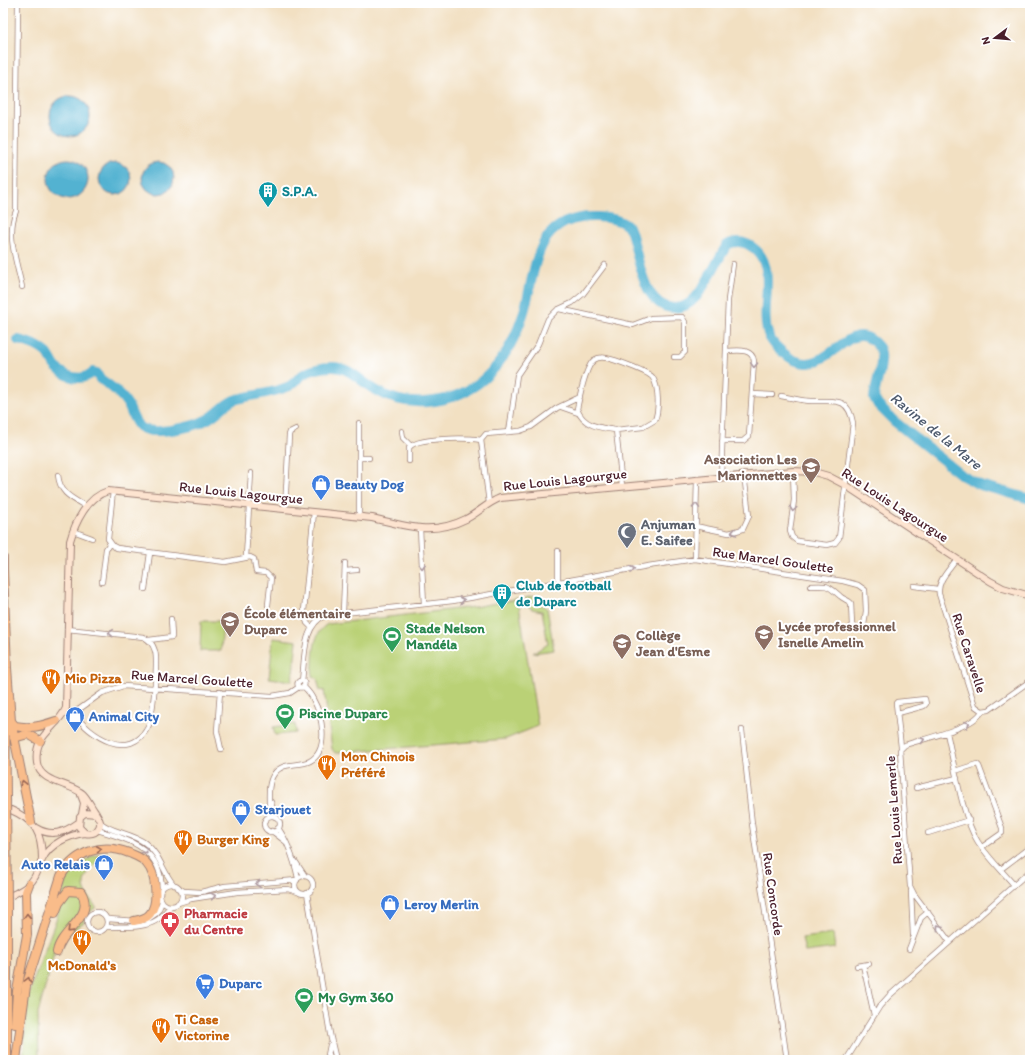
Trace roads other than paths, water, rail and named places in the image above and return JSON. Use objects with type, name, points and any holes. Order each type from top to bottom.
[{"type":"highway","points":[[3,558],[7,905],[7,1060]]},
{"type":"highway","points":[[3,569],[7,668],[11,721],[33,825]]},
{"type":"highway","points":[[11,721],[15,726],[22,728],[40,726],[56,721]]},
{"type":"highway","points":[[14,738],[28,734],[40,741]]},
{"type":"highway","points":[[16,1060],[24,997],[42,936],[64,871],[73,860],[81,855],[97,849],[113,848],[125,851],[142,859],[150,867],[153,879],[153,909],[147,918],[134,922]]},
{"type":"highway","points":[[13,1060],[17,991],[27,935],[26,892],[29,884]]},
{"type":"highway","points":[[42,936],[52,920],[59,903],[68,891],[81,892],[85,901],[82,915],[60,941],[57,952]]},
{"type":"main road","name":"Rue Louis Lagourgue","points":[[65,712],[67,703],[69,555],[73,531],[87,507],[98,495],[108,491],[359,517],[420,529],[436,528],[465,520],[489,503],[500,498],[744,474],[793,471],[814,472],[828,476],[845,485],[990,582],[1002,588],[1030,596]]},
{"type":"main road","points":[[42,859],[62,840],[85,833],[94,833],[100,822],[84,795],[78,790],[51,780],[41,773],[36,761],[40,741],[65,712]]},
{"type":"main road","points":[[11,810],[21,815],[33,825],[48,834],[56,834],[78,823],[82,814],[84,803],[78,790]]},
{"type":"main road","points":[[82,814],[89,812],[96,814]]},
{"type":"main road","points":[[78,823],[79,827],[85,833]]},
{"type":"main road","points":[[12,895],[29,884],[37,872],[42,859],[42,843],[33,825]]},
{"type":"street","points":[[18,3],[16,211],[12,222],[12,234],[22,287]]},
{"type":"street","points":[[509,432],[517,375],[538,344],[550,316],[559,309],[578,299],[605,264]]},
{"type":"street","points":[[721,476],[728,300],[733,264]]},
{"type":"street","points":[[559,309],[633,325],[651,318],[682,317],[685,322],[685,352],[680,357],[674,357]]},
{"type":"street","points":[[722,441],[743,441],[749,436],[754,361],[753,355],[748,351],[726,351]]},
{"type":"street","points":[[557,408],[564,407],[578,413],[591,425],[616,430],[643,427],[655,420],[657,415],[656,388],[651,376],[607,358],[597,359],[590,364],[577,409],[578,413]]},
{"type":"street","points":[[752,394],[772,395]]},
{"type":"street","points":[[781,396],[812,401],[838,401],[849,409],[853,423],[839,538],[837,541],[827,545],[797,541],[792,537],[790,531],[794,500],[793,471]]},
{"type":"street","points":[[489,503],[481,440],[486,434],[531,428],[557,408],[580,397]]},
{"type":"street","points":[[359,423],[359,517]]},
{"type":"street","points":[[285,509],[289,435],[290,432],[296,429]]},
{"type":"street","points":[[616,430],[622,486]]},
{"type":"street","points":[[402,431],[403,438],[410,445],[409,461]]},
{"type":"street","points":[[410,445],[452,438],[481,440]]},
{"type":"street","points":[[360,458],[369,458]]},
{"type":"street","points":[[246,557],[252,474]]},
{"type":"street","points":[[696,526],[728,533],[743,529],[749,516],[744,474]]},
{"type":"street","points":[[58,475],[59,483],[64,493],[87,507]]},
{"type":"street","points":[[695,559],[697,479]]},
{"type":"street","points":[[102,582],[106,549],[110,543],[109,534],[113,491]]},
{"type":"street","points":[[286,842],[267,830],[264,825],[265,820],[269,816],[270,780],[277,770],[285,766],[310,761],[318,755],[321,750],[322,735],[316,704],[312,696],[301,687],[298,682],[302,681],[308,632],[311,627],[307,623],[304,610],[314,512]]},
{"type":"street","points":[[420,529],[424,604]]},
{"type":"street","points":[[73,531],[92,538]]},
{"type":"street","points":[[110,543],[117,548],[225,562],[246,557],[254,558],[256,572],[266,573],[270,576],[271,581],[268,605]]},
{"type":"street","points":[[558,551],[558,583]]},
{"type":"street","points":[[145,589],[150,553]]},
{"type":"street","name":"Rue Marcel Goulette","points":[[311,627],[321,617],[343,612],[453,601],[695,559],[822,577],[858,584],[865,590],[866,611],[864,625],[858,628],[852,626],[851,603],[840,597],[831,587],[824,585],[810,586]]},
{"type":"street","points":[[914,586],[938,589],[942,580],[956,560]]},
{"type":"street","points":[[343,612],[346,564]]},
{"type":"street","points":[[345,571],[357,570]]},
{"type":"street","name":"Rue Caravelle","points":[[938,589],[940,600],[975,706],[982,711],[989,710],[1030,681]]},
{"type":"street","points":[[67,629],[132,636],[149,640],[172,637],[172,619]]},
{"type":"street","points":[[65,712],[74,713],[86,729],[100,738],[117,744],[131,742],[144,735],[150,724],[154,687],[155,652],[149,640]]},
{"type":"street","name":"Rue Marcel Goulette","points":[[74,713],[96,696],[117,687],[129,685],[279,696],[290,693],[301,687]]},
{"type":"street","points":[[220,692],[217,731],[221,749]]},
{"type":"street","points":[[898,713],[924,706],[926,704],[925,699],[898,701],[898,713],[902,747]]},
{"type":"street","name":"Rue Louis Lemerle","points":[[908,949],[912,935],[911,890],[899,754],[902,747],[947,733],[976,720],[982,711]]},
{"type":"street","name":"Rue Concorde","points":[[742,730],[752,824],[786,1060]]},
{"type":"street","points":[[947,733],[955,771],[974,834],[982,847],[1014,885]]},
{"type":"street","points":[[955,771],[977,764],[1002,828],[1002,833],[982,847]]},
{"type":"street","points":[[916,788],[957,778]]},
{"type":"street","points":[[270,799],[275,816],[280,822],[278,828],[272,832]]},
{"type":"street","points":[[269,816],[275,816]]},
{"type":"street","points":[[928,833],[969,820]]},
{"type":"street","points":[[100,822],[107,827],[128,833],[144,842],[155,852],[162,862],[168,878],[176,887],[181,897],[178,903]]},
{"type":"street","points":[[278,828],[293,858],[313,885],[307,894]]},
{"type":"street","points":[[97,830],[124,838],[137,844],[148,852],[157,866],[162,889],[160,895],[162,902],[154,916],[144,921],[134,922],[108,919],[102,912],[97,912],[88,917],[87,922],[89,929],[97,933],[102,932],[107,927],[108,919]]},
{"type":"street","points":[[1001,869],[1030,847]]},
{"type":"street","points":[[293,858],[297,879],[295,886],[298,892]]},
{"type":"street","points":[[846,1060],[874,1015],[889,996],[1030,871]]},
{"type":"street","points":[[162,889],[168,885],[192,892],[225,886],[297,879],[305,876]]},
{"type":"street","points":[[107,927],[139,926],[149,924],[159,919],[171,906],[192,899],[226,894],[288,889],[307,894]]},
{"type":"street","points":[[911,890],[950,942]]},
{"type":"street","points":[[307,894],[330,1034],[336,1060]]},
{"type":"street","points":[[162,902],[171,906]]},
{"type":"street","name":"Rue Louis Lemerle","points":[[912,935],[916,932],[921,918],[928,912]]},
{"type":"street","points":[[857,966],[869,964]]},
{"type":"street","points":[[863,965],[874,1015]]},
{"type":"street","points":[[327,1060],[330,1051],[330,1034]]},
{"type":"water","points":[[74,96],[81,99],[87,105],[90,116],[89,124],[81,133],[74,136],[66,136],[59,133],[51,124],[50,112],[53,105],[62,97]]},
{"type":"water","points":[[72,159],[79,162],[85,168],[88,179],[87,187],[79,196],[72,199],[64,199],[57,196],[49,187],[48,175],[51,168],[60,160]]},
{"type":"water","points":[[155,162],[161,162],[171,169],[174,178],[173,184],[167,191],[161,194],[155,194],[145,187],[142,181],[142,175],[149,165]]},
{"type":"water","points":[[112,163],[118,163],[128,170],[131,179],[130,185],[124,192],[118,195],[112,195],[102,188],[99,182],[99,176],[106,166]]},
{"type":"waterway","name":"Ravine de la Mare","points":[[18,340],[40,348],[48,354],[55,366],[68,376],[78,378],[93,372],[97,373],[99,378],[122,397],[128,405],[138,425],[151,431],[171,430],[200,423],[210,418],[234,400],[287,387],[308,372],[316,369],[332,367],[345,370],[357,376],[373,389],[392,398],[421,402],[436,401],[464,392],[477,384],[494,369],[504,355],[520,323],[528,298],[535,264],[541,248],[549,235],[560,225],[576,219],[597,217],[606,218],[619,221],[630,229],[639,264],[648,289],[654,299],[663,305],[674,308],[686,305],[696,297],[705,285],[727,245],[737,242],[747,244],[758,252],[764,262],[767,273],[766,325],[770,339],[778,348],[799,362],[811,363],[823,358],[843,343],[853,338],[863,336],[873,341],[880,348],[881,352],[881,365],[874,398],[878,405],[894,421],[963,476],[980,485],[1030,499]]},
{"type":"place","name":"S.P.A.","points":[[268,208]]},
{"type":"place","name":"Association Les Marionnettes","points":[[811,484]]},
{"type":"place","name":"Beauty Dog","points":[[321,501]]},
{"type":"place","name":"Anjuman E. Saifee","points":[[627,549]]},
{"type":"place","name":"Club de football de Duparc","points":[[502,610]]},
{"type":"place","name":"École élémentaire Duparc","points":[[230,638]]},
{"type":"place","name":"Lycée professionnel Isnelle Amelin","points":[[764,651]]},
{"type":"place","name":"Stade Nelson Mandéla","points":[[392,653]]},
{"type":"place","name":"Collège Jean d'Esme","points":[[622,660]]},
{"type":"place","name":"Mio Pizza","points":[[51,695]]},
{"type":"place","name":"Piscine Duparc","points":[[285,730]]},
{"type":"place","name":"Animal City","points":[[75,733]]},
{"type":"place","name":"Mon Chinois Préféré","points":[[327,781]]},
{"type":"place","name":"Starjouet","points":[[241,826]]},
{"type":"place","name":"Burger King","points":[[183,856]]},
{"type":"place","name":"Auto Relais","points":[[104,881]]},
{"type":"place","name":"Leroy Merlin","points":[[390,921]]},
{"type":"place","name":"Pharmacie du Centre","points":[[170,938]]},
{"type":"place","name":"McDonald's","points":[[82,956]]},
{"type":"place","name":"Duparc","points":[[205,1000]]},
{"type":"place","name":"My Gym 360","points":[[304,1014]]},
{"type":"place","name":"Ti Case Victorine","points":[[161,1044]]}]
